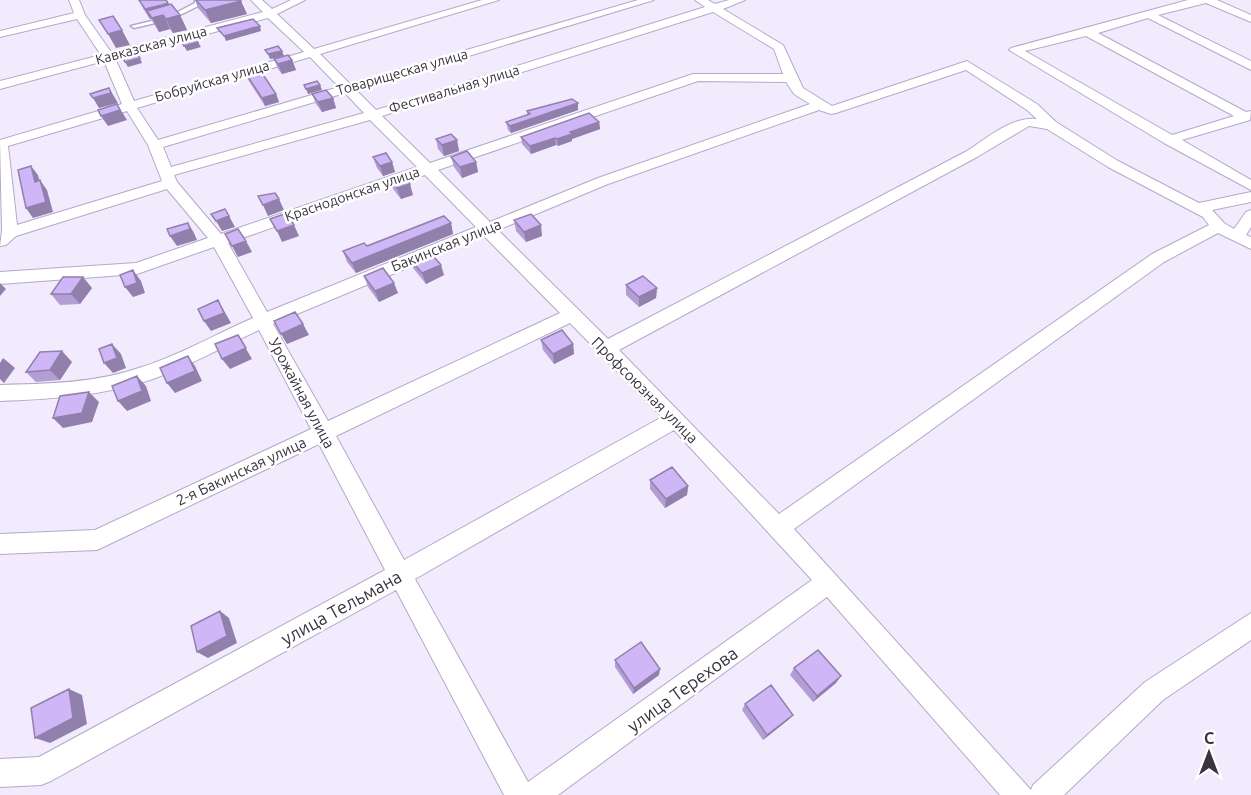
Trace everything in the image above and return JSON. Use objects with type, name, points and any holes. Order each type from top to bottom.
[{"type":"street","name":"Кавказская улица","points":[[0,86],[108,57],[263,7],[300,0]]},
{"type":"street","name":"Бобруйская улица","points":[[0,144],[494,0]]},
{"type":"street","name":"Товарищеская улица","points":[[155,145],[649,0]]},
{"type":"street","points":[[700,0],[779,47],[789,78],[798,91],[820,105]]},
{"type":"street","name":"Фестивальная улица","points":[[5,236],[169,177],[740,0]]},
{"type":"street","points":[[1251,19],[1207,0],[1015,50],[1169,141],[1251,186]]},
{"type":"street","name":"Профсоюзная улица","points":[[263,7],[311,52],[676,419],[829,582],[1019,795]]},
{"type":"street","points":[[0,34],[77,8]]},
{"type":"street","name":"Урожайная улица","points":[[77,8],[108,57],[129,105],[155,145],[169,177],[218,240],[519,795]]},
{"type":"street","points":[[1148,15],[1251,66]]},
{"type":"street","points":[[1088,32],[1248,116]]},
{"type":"street","name":"Бакинская улица","points":[[0,393],[45,392],[95,386],[146,374],[263,321],[603,182],[820,105],[831,110],[967,65],[1032,107],[1051,125]]},
{"type":"street","name":"Краснодонская улица","points":[[0,278],[136,268],[697,77],[789,78]]},
{"type":"street","points":[[1169,141],[1248,116]]},
{"type":"street","points":[[605,349],[972,154],[1018,125],[1029,122],[1051,125],[1113,164],[1208,214],[1218,227],[1244,240],[1251,215]]},
{"type":"street","points":[[0,144],[5,236]]},
{"type":"street","points":[[1197,208],[1251,197]]},
{"type":"street","points":[[777,528],[1158,258],[1218,227]]},
{"type":"street","name":"2-я Бакинская улица","points":[[0,544],[97,540],[572,315]]},
{"type":"street","name":"улица Тельмана","points":[[0,773],[41,771],[676,419]]},
{"type":"street","name":"улица Терехова","points":[[534,795],[829,582]]},
{"type":"street","points":[[1043,795],[1154,691],[1251,625]]},
{"type":"lane","points":[[134,26],[170,18],[198,4],[197,0]]},
{"type":"building","points":[[139,0],[166,0],[168,3],[145,9]]},
{"type":"building","points":[[196,0],[240,0],[241,1],[205,10]]},
{"type":"building","points":[[171,4],[180,15],[166,19],[163,15],[152,18],[147,11]]},
{"type":"building","points":[[113,16],[122,30],[108,34],[99,20]]},
{"type":"building","points":[[253,19],[260,26],[224,36],[217,28]]},
{"type":"building","points":[[192,35],[198,42],[184,46],[179,38]]},
{"type":"building","points":[[278,46],[282,51],[268,54],[265,50]]},
{"type":"building","points":[[134,50],[140,58],[125,62],[120,53]]},
{"type":"building","points":[[288,55],[292,60],[278,64],[274,59]]},
{"type":"building","points":[[258,67],[276,94],[262,98],[244,71]]},
{"type":"building","points":[[317,81],[320,85],[306,89],[304,85]]},
{"type":"building","points":[[109,88],[111,93],[93,98],[90,94]]},
{"type":"building","points":[[326,90],[333,98],[318,102],[312,94]]},
{"type":"building","points":[[572,99],[578,103],[510,126],[506,122],[530,114],[527,111]]},
{"type":"building","points":[[117,104],[120,110],[101,116],[98,110]]},
{"type":"building","points":[[589,113],[599,122],[570,132],[572,134],[530,146],[521,137]]},
{"type":"building","points":[[451,134],[457,140],[442,145],[436,139]]},
{"type":"building","points":[[467,151],[476,162],[460,167],[451,157]]},
{"type":"building","points":[[386,153],[392,162],[380,166],[373,157]]},
{"type":"building","points":[[31,166],[35,182],[40,180],[46,202],[26,208],[18,170]]},
{"type":"building","points":[[402,174],[410,184],[397,188],[389,178]]},
{"type":"building","points":[[275,193],[279,199],[263,205],[258,196]]},
{"type":"building","points":[[225,209],[229,216],[216,221],[211,214]]},
{"type":"building","points":[[287,213],[294,225],[277,231],[270,219]]},
{"type":"building","points":[[531,214],[541,225],[524,232],[514,220]]},
{"type":"building","points":[[444,216],[451,223],[352,263],[343,251],[364,243],[367,246]]},
{"type":"building","points":[[188,223],[190,229],[170,236],[167,229]]},
{"type":"building","points":[[238,229],[246,241],[232,246],[225,234]]},
{"type":"building","points":[[428,250],[441,265],[422,273],[409,258]]},
{"type":"building","points":[[383,268],[394,283],[375,291],[364,276]]},
{"type":"building","points":[[133,270],[137,283],[125,287],[120,275]]},
{"type":"building","points":[[643,276],[657,288],[639,297],[626,285]]},
{"type":"building","points":[[63,277],[83,277],[71,294],[51,294]]},
{"type":"building","points":[[218,300],[224,313],[204,321],[198,309]]},
{"type":"building","points":[[295,312],[303,324],[281,334],[274,321]]},
{"type":"building","points":[[562,330],[573,344],[553,354],[541,340]]},
{"type":"building","points":[[238,335],[246,348],[222,359],[215,344]]},
{"type":"building","points":[[112,344],[117,358],[104,363],[99,349]]},
{"type":"building","points":[[62,351],[50,370],[26,372],[40,352]]},
{"type":"building","points":[[188,356],[195,371],[167,383],[160,368]]},
{"type":"building","points":[[137,376],[142,391],[118,401],[112,386]]},
{"type":"building","points":[[89,392],[82,413],[53,418],[60,396]]},
{"type":"building","points":[[672,467],[688,486],[666,499],[650,480]]},
{"type":"building","points":[[220,611],[227,636],[197,652],[191,626]]},
{"type":"building","points":[[641,642],[660,669],[634,688],[615,660]]},
{"type":"building","points":[[818,650],[841,676],[817,696],[794,668]]},
{"type":"building","points":[[771,685],[793,715],[767,735],[745,704]]},
{"type":"building","points":[[69,689],[73,718],[35,738],[31,708]]}]
